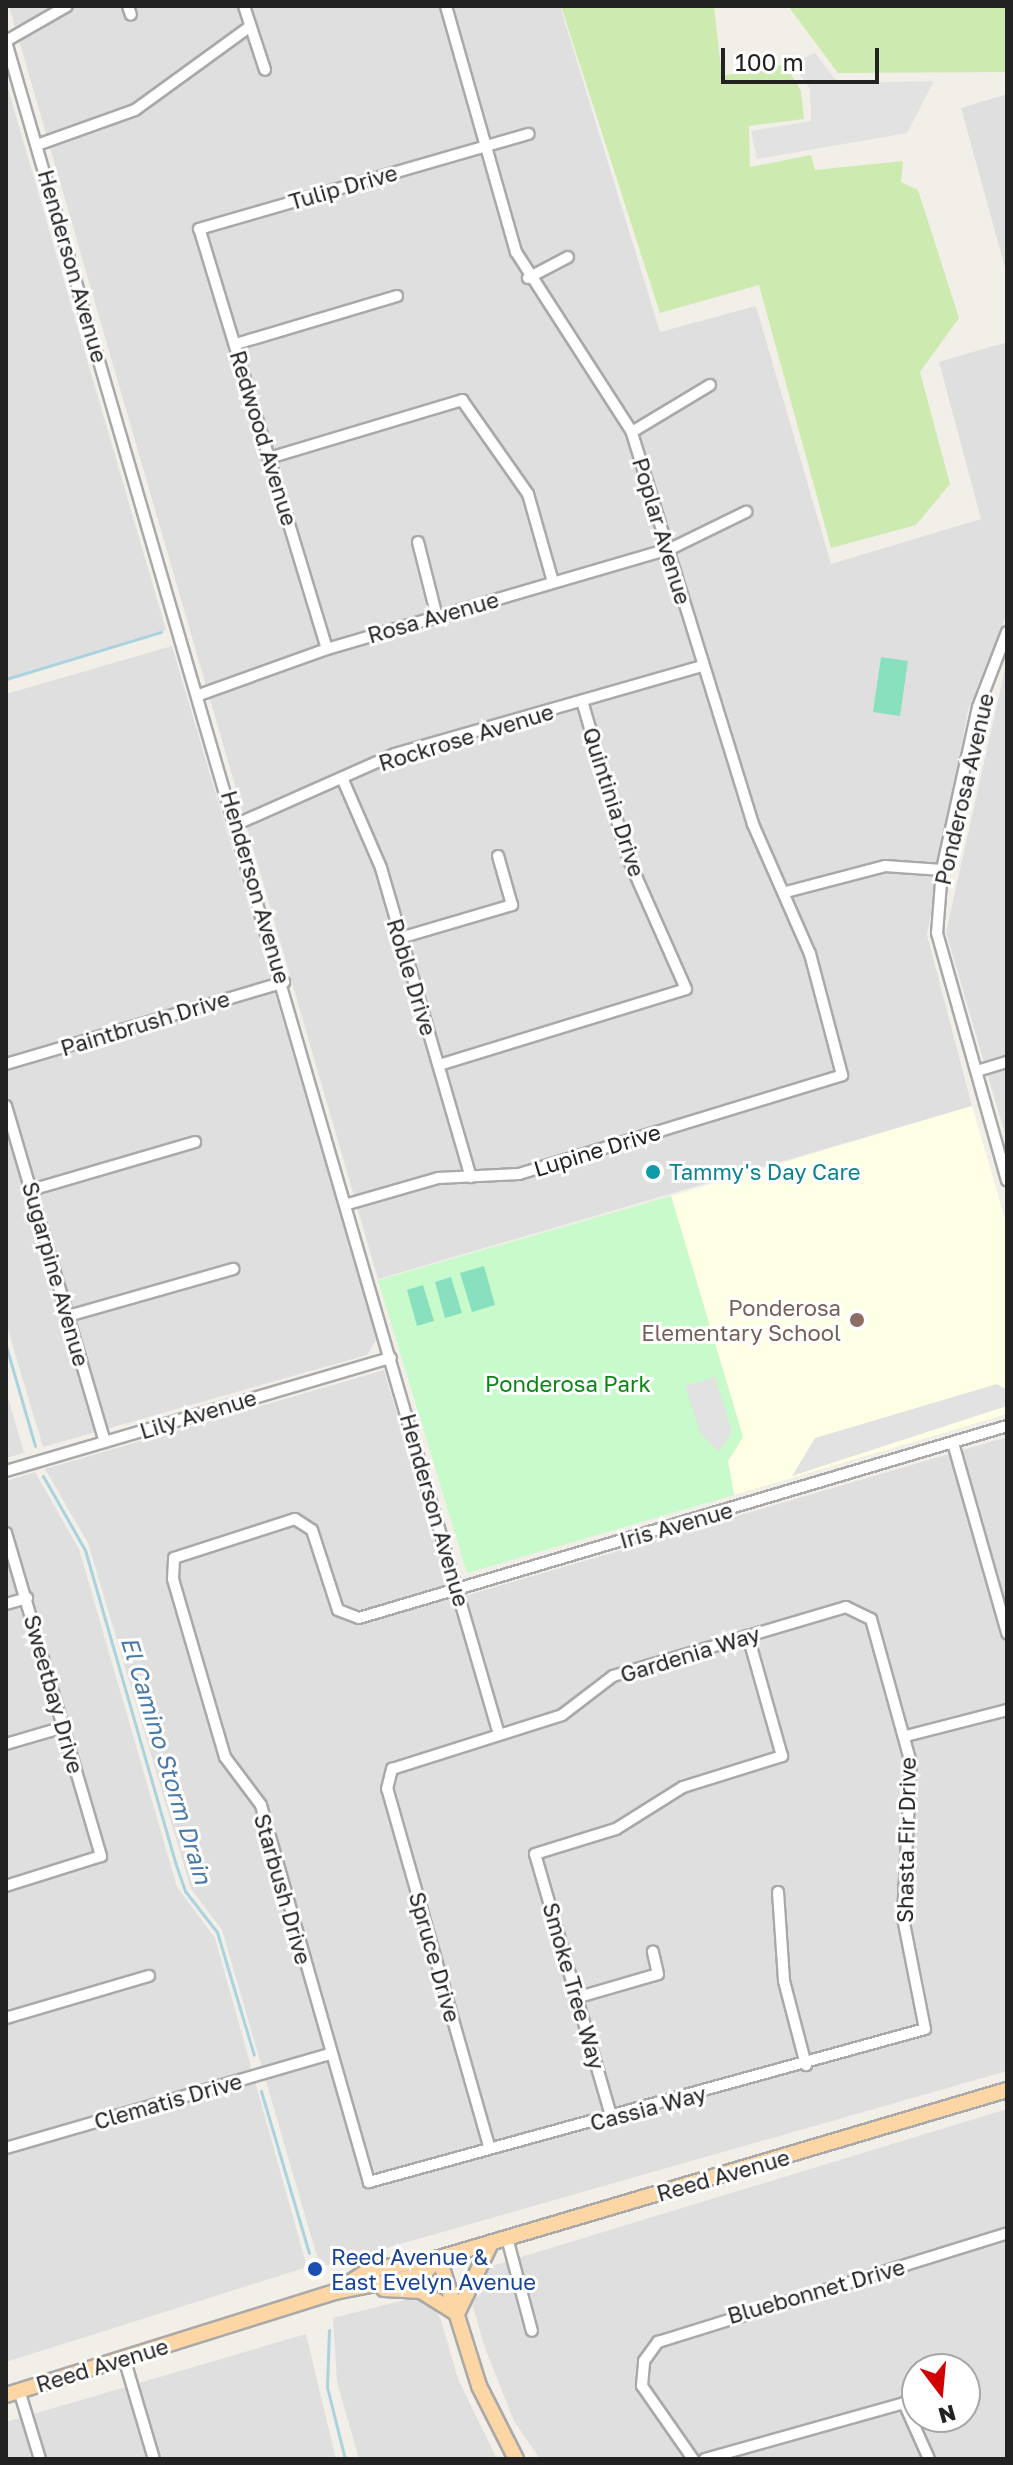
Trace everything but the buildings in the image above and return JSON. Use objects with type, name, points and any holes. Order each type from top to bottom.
[{"type":"main road","name":"Reed Avenue","points":[[335,2292],[369,2270],[439,2258],[1007,2090]]},
{"type":"main road","points":[[457,2314],[491,2243]]},
{"type":"main road","name":"Reed Avenue","points":[[13,2392],[335,2292],[375,2288],[422,2275],[439,2258]]},
{"type":"main road","points":[[439,2258],[479,2386],[516,2459]]},
{"type":"main road","points":[[375,2288],[421,2291],[457,2314]]},
{"type":"street","points":[[6,42],[67,6]]},
{"type":"street","points":[[244,6],[248,28],[265,70]]},
{"type":"street","name":"Poplar Avenue","points":[[446,6],[528,278],[632,432],[753,824],[786,892],[842,1075]]},
{"type":"street","points":[[37,145],[135,110],[248,28]]},
{"type":"street","name":"Henderson Avenue","points":[[6,42],[284,982],[499,1734]]},
{"type":"street","name":"Tulip Drive","points":[[199,229],[529,134]]},
{"type":"street","name":"Redwood Avenue","points":[[199,229],[327,649]]},
{"type":"street","points":[[528,278],[568,257]]},
{"type":"street","points":[[236,344],[397,296]]},
{"type":"street","points":[[632,432],[710,385]]},
{"type":"street","points":[[269,458],[462,400],[528,494],[553,582]]},
{"type":"street","name":"Rosa Avenue","points":[[199,695],[327,649],[670,549],[746,512]]},
{"type":"street","points":[[418,542],[437,617]]},
{"type":"street","name":"Ponderosa Avenue","points":[[1007,632],[1002,660],[978,707],[942,870],[937,933],[1007,1180]]},
{"type":"street","name":"Rockrose Avenue","points":[[237,824],[343,780],[395,754],[702,666]]},
{"type":"street","name":"Quintinia Drive","points":[[439,1065],[686,989],[628,858],[582,701]]},
{"type":"street","name":"Roble Drive","points":[[343,780],[381,868],[471,1177]]},
{"type":"street","points":[[400,938],[512,905],[498,856]]},
{"type":"street","points":[[786,892],[885,866],[942,870]]},
{"type":"street","name":"Paintbrush Drive","points":[[6,1064],[284,982]]},
{"type":"street","points":[[977,1071],[1007,1062]]},
{"type":"street","name":"Lupine Drive","points":[[348,1204],[438,1178],[519,1174],[842,1075]]},
{"type":"street","name":"Sugarpine Avenue","points":[[6,1106],[105,1442]]},
{"type":"street","points":[[31,1190],[195,1142]]},
{"type":"street","points":[[68,1316],[233,1269]]},
{"type":"street","name":"Lily Avenue","points":[[6,1471],[391,1358]]},
{"type":"street","name":"Iris Avenue","points":[[174,1558],[285,1519],[303,1521],[345,1615],[364,1617],[1007,1426]]},
{"type":"street","points":[[953,1443],[1007,1633]]},
{"type":"street","name":"Sweetbay Drive","points":[[6,1533],[101,1856],[6,1886]]},
{"type":"street","name":"Starbush Drive","points":[[174,1558],[173,1579],[225,1757],[261,1805],[369,2182]]},
{"type":"street","points":[[6,1604],[27,1598]]},
{"type":"street","name":"Gardenia Way","points":[[392,1769],[562,1715],[613,1676],[846,1607],[861,1610]]},
{"type":"street","name":"Shasta Fir Drive","points":[[861,1610],[874,1625],[906,1736],[903,1918],[925,2029]]},
{"type":"street","name":"Smoke Tree Way","points":[[612,2119],[535,1854],[616,1829],[683,1787],[782,1756],[748,1636]]},
{"type":"street","points":[[906,1736],[1007,1710]]},
{"type":"street","points":[[6,1744],[64,1727]]},
{"type":"street","name":"Spruce Drive","points":[[392,1769],[387,1789],[489,2146]]},
{"type":"street","points":[[778,1892],[784,1981],[806,2065]]},
{"type":"street","points":[[579,1997],[658,1974],[653,1952]]},
{"type":"street","points":[[6,2018],[149,1976]]},
{"type":"street","name":"Cassia Way","points":[[369,2182],[489,2146],[612,2119],[925,2029]]},
{"type":"street","name":"Clematis Drive","points":[[6,2148],[330,2054]]},
{"type":"street","name":"Bluebonnet Drive","points":[[693,2459],[648,2400],[641,2369],[669,2335],[1007,2233]]},
{"type":"street","points":[[507,2238],[532,2331]]},
{"type":"street","points":[[124,2358],[154,2459]]},
{"type":"street","points":[[13,2392],[40,2459]]},
{"type":"street","points":[[705,2459],[904,2403],[929,2459]]},
{"type":"shaded area","points":[[9,6],[560,6],[660,332],[756,306],[831,564],[981,519],[939,362],[1007,342],[1007,613],[968,710],[927,935],[972,1106],[378,1279]]},
{"type":"shaded area","points":[[815,53],[838,83],[934,81],[907,133],[757,159],[751,131],[811,121],[810,89],[792,63]]},
{"type":"shaded area","points":[[6,82],[166,630],[6,678]]},
{"type":"shaded area","points":[[1007,94],[1007,275],[961,108]]},
{"type":"shaded area","points":[[172,646],[377,1338],[367,1355],[43,1447],[6,1323],[6,694]]},
{"type":"shaded area","points":[[1007,660],[1007,1141],[946,932]]},
{"type":"shaded area","name":"Ponderosa Elementary School","points":[[972,1106],[1007,1226],[1007,1414],[734,1495],[728,1461],[743,1437],[671,1196]]},
{"type":"shaded area","points":[[384,1370],[451,1600],[1007,1437],[1007,2071],[320,2267],[222,1930],[191,1889],[88,1543],[45,1469]]},
{"type":"shaded area","points":[[715,1377],[732,1432],[719,1452],[701,1434],[685,1386]]},
{"type":"shaded area","points":[[997,1384],[1007,1390],[1007,1406],[792,1476],[815,1438]]},
{"type":"shaded area","points":[[6,1391],[24,1453],[6,1458]]},
{"type":"shaded area","points":[[35,1472],[79,1549],[177,1887],[215,1938],[307,2267],[6,2362],[6,1481]]},
{"type":"shaded area","points":[[1007,2109],[1007,2459],[540,2459],[514,2421],[485,2348],[470,2297],[485,2268]]},
{"type":"shaded area","points":[[409,2299],[429,2299],[441,2320],[458,2379],[497,2459],[359,2459],[337,2382],[333,2318]]},
{"type":"shaded area","points":[[306,2334],[336,2459],[6,2459],[6,2422]]},
{"type":"green space","points":[[561,6],[714,6],[722,76],[785,64],[801,91],[804,119],[749,126],[750,167],[811,155],[815,170],[903,161],[901,182],[918,190],[959,318],[920,372],[950,484],[916,525],[831,548],[759,285],[660,313]]},
{"type":"green space","points":[[788,6],[1007,6],[1007,72],[838,73]]},
{"type":"green space","points":[[881,657],[908,661],[900,716],[873,712]]},
{"type":"green space","name":"Ponderosa Park","points":[[671,1196],[743,1437],[728,1461],[734,1495],[467,1573],[378,1280]]},
{"type":"green space","points":[[484,1266],[495,1305],[472,1312],[460,1273]]},
{"type":"green space","points":[[451,1277],[462,1313],[445,1318],[435,1282]]},
{"type":"green space","points":[[423,1285],[434,1321],[417,1326],[407,1290]]},
{"type":"waterway","name":"El Camino Storm Drain","points":[[6,679],[161,632]]},
{"type":"waterway","name":"El Camino Storm Drain","points":[[6,1346],[35,1446]]},
{"type":"waterway","name":"El Camino Storm Drain","points":[[43,1476],[85,1550],[175,1862],[185,1891],[217,1932],[254,2055]]},
{"type":"waterway","name":"El Camino Storm Drain","points":[[261,2091],[309,2253]]},
{"type":"waterway","name":"El Camino Storm Drain","points":[[329,2330],[327,2387],[345,2459]]},
{"type":"place","name":"Tammy's Day Care","points":[[653,1172]]},
{"type":"place","name":"Ponderosa Elementary School","points":[[857,1320]]},
{"type":"place","name":"Reed Avenue & East Evelyn Avenue","points":[[315,2269]]}]
